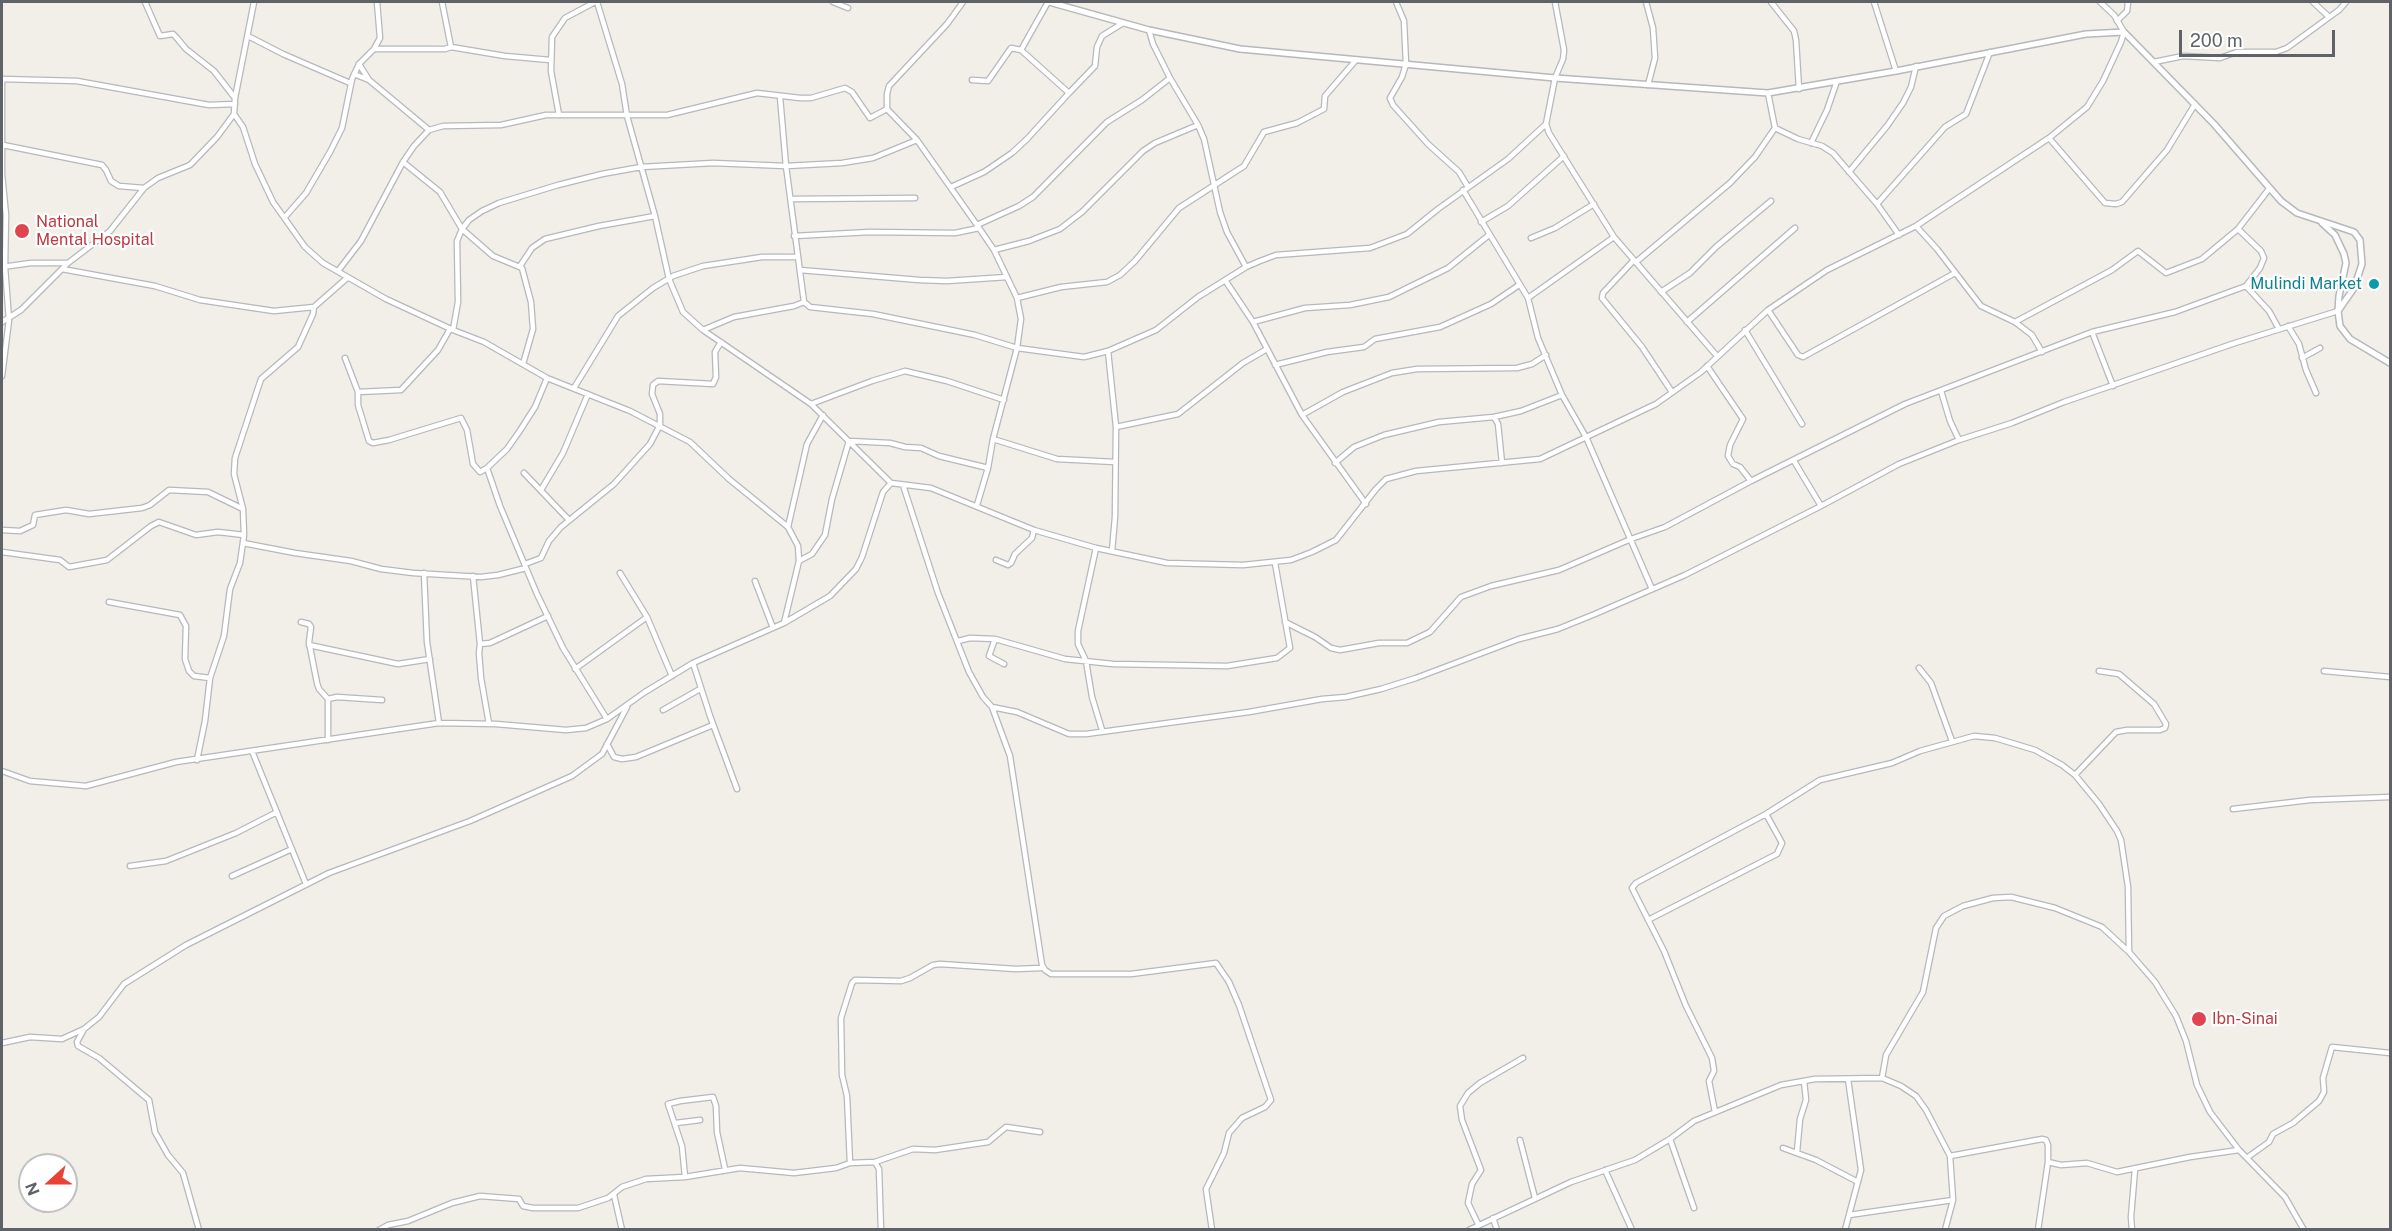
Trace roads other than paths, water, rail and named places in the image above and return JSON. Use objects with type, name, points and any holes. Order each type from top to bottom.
[{"type":"street","points":[[145,2],[160,36],[170,34],[176,37],[186,49],[214,71],[235,101]]},
{"type":"street","points":[[2,322],[9,320],[68,263],[110,231],[144,188],[158,178],[190,165],[217,137],[234,114],[254,2]]},
{"type":"street","points":[[285,217],[306,193],[342,128],[350,83],[359,64],[374,49],[380,38],[377,2]]},
{"type":"street","points":[[442,2],[451,47]]},
{"type":"street","points":[[559,115],[550,60],[552,37],[555,29],[565,18],[596,2],[622,84],[627,116],[655,216],[669,279],[683,312],[703,330],[811,405],[891,483],[931,488],[1034,530],[1096,548],[1167,563],[1243,566],[1291,560],[1325,547],[1345,531],[1386,479],[1406,472],[1540,459],[1656,404],[1707,366],[1768,310],[1827,270],[1916,226],[2049,138],[2078,116],[2091,101],[2103,81],[2124,32]]},
{"type":"street","points":[[833,2],[848,8]]},
{"type":"street","points":[[963,2],[947,24],[890,86],[887,94],[887,109],[917,140],[978,226],[994,250],[1017,298],[1021,319],[1017,348],[977,505]]},
{"type":"street","points":[[1021,50],[1048,2],[1149,30],[1240,50],[1555,78],[1768,93],[2086,34],[2124,32]]},
{"type":"street","points":[[1396,2],[1404,21],[1406,64],[1402,77],[1390,98],[1393,105],[1428,144],[1459,172],[1481,222],[1528,298],[1534,327],[1562,395],[1586,437],[1616,511],[1631,539],[1652,589]]},
{"type":"street","points":[[1555,2],[1564,50],[1563,59],[1555,78],[1546,124],[1549,133],[1614,237],[1717,356]]},
{"type":"street","points":[[1646,2],[1653,28],[1655,51],[1648,85]]},
{"type":"street","points":[[1771,2],[1794,31],[1799,89]]},
{"type":"street","points":[[1874,2],[1896,71]]},
{"type":"street","points":[[992,707],[1017,711],[1069,734],[1249,712],[1346,697],[1381,689],[1519,639],[1558,629],[1685,575],[1899,464],[1959,440],[2012,423],[2064,402],[2338,311],[2354,288],[2362,264],[2360,240],[2354,232],[2297,213],[2281,201],[2195,104],[2124,32],[2100,2]]},
{"type":"street","points":[[2117,21],[2127,11],[2128,2]]},
{"type":"street","points":[[2313,2],[2329,17]]},
{"type":"street","points":[[2154,62],[2183,56],[2220,58],[2237,52],[2276,52],[2287,48],[2346,2]]},
{"type":"street","points":[[951,187],[984,172],[1012,153],[1027,139],[1095,66],[1097,47],[1102,36],[1124,23]]},
{"type":"street","points":[[1149,30],[1153,44],[1170,78],[1198,125],[1207,148],[1220,212],[1227,232],[1246,267]]},
{"type":"street","points":[[248,36],[350,83]]},
{"type":"street","points":[[374,49],[445,50],[451,47],[505,56],[550,60]]},
{"type":"street","points":[[972,80],[988,81],[1011,48],[1021,50],[1069,93]]},
{"type":"street","points":[[1876,204],[1945,127],[1966,114],[1989,52]]},
{"type":"street","points":[[1017,298],[1061,287],[1107,282],[1114,279],[1135,261],[1179,208],[1247,163],[1264,132],[1297,123],[1324,109],[1325,96],[1356,60]]},
{"type":"street","points":[[359,64],[369,80]]},
{"type":"street","points":[[1849,172],[1903,103],[1911,87],[1916,66]]},
{"type":"street","points":[[354,74],[369,80],[429,130]]},
{"type":"street","points":[[794,236],[870,232],[955,232],[978,226],[1033,197],[1107,122],[1142,100],[1170,78]]},
{"type":"street","points":[[2,376],[9,320],[3,267],[6,215],[2,174],[2,79],[77,81],[209,105],[235,101]]},
{"type":"street","points":[[1811,143],[1827,110],[1837,81]]},
{"type":"street","points":[[338,271],[361,240],[403,162],[429,130],[443,126],[501,125],[546,115],[668,115],[758,93],[780,97],[812,98],[845,88],[852,92],[870,118],[887,109]]},
{"type":"street","points":[[1672,392],[1642,347],[1602,298],[1603,293],[1635,261],[1730,183],[1755,157],[1776,128],[1768,93]]},
{"type":"street","points":[[780,97],[794,236],[804,302],[810,308],[873,314],[975,335],[1017,348],[1079,358],[1108,351],[1156,330],[1198,297],[1225,280],[1246,267],[1276,255],[1370,248],[1407,234],[1508,159],[1546,124]]},
{"type":"street","points":[[2049,138],[2105,202],[2116,204],[2122,201],[2167,150],[2195,104]]},
{"type":"street","points":[[234,114],[243,127],[255,164],[273,202],[305,247],[323,263],[347,278],[452,330],[484,342],[548,378],[660,426],[690,442],[729,479],[788,527],[798,546],[799,561],[784,623]]},
{"type":"street","points":[[994,250],[1060,229],[1082,212],[1143,151],[1155,143],[1198,125]]},
{"type":"street","points":[[1776,128],[1828,149],[1899,234]]},
{"type":"street","points":[[358,392],[401,390],[438,350],[452,330],[458,302],[457,241],[462,229],[470,220],[499,203],[569,182],[641,167],[713,163],[786,166],[855,162],[873,158],[917,140]]},
{"type":"street","points":[[3,145],[102,165],[111,181],[119,186],[144,188]]},
{"type":"street","points":[[1481,222],[1508,206],[1564,156]]},
{"type":"street","points":[[403,162],[440,192],[462,229],[493,256],[520,266],[525,275],[531,302],[533,329],[523,364]]},
{"type":"street","points":[[2015,322],[2112,270],[2138,251],[2166,273],[2202,259],[2238,229],[2269,189]]},
{"type":"street","points":[[791,199],[915,198]]},
{"type":"street","points":[[1661,292],[1690,273],[1716,247],[1771,201]]},
{"type":"street","points":[[1531,238],[1555,228],[1594,204]]},
{"type":"street","points":[[520,266],[537,243],[558,234],[655,216]]},
{"type":"street","points":[[2318,220],[2336,235],[2346,263],[2338,296],[2340,327],[2350,339],[2391,363]]},
{"type":"street","points":[[1916,226],[1981,306],[2015,322],[2032,335],[2042,352]]},
{"type":"street","points":[[1687,322],[1796,228]]},
{"type":"street","points":[[1285,622],[1315,637],[1321,644],[1340,650],[1379,643],[1407,644],[1430,632],[1461,597],[1491,586],[1559,570],[1679,521],[1751,481],[1905,404],[2092,332],[2175,312],[2247,286],[2264,258],[2261,251],[2238,229]]},
{"type":"street","points":[[1253,322],[1305,308],[1350,305],[1389,297],[1448,268],[1489,235]]},
{"type":"street","points":[[1528,298],[1614,237]]},
{"type":"street","points":[[574,388],[618,316],[645,293],[669,279],[703,266],[740,260],[798,257]]},
{"type":"street","points":[[3,267],[31,263],[68,263]]},
{"type":"street","points":[[62,269],[132,281],[200,300],[228,303],[259,311],[296,311],[314,307],[347,278]]},
{"type":"street","points":[[800,270],[947,281],[1007,277]]},
{"type":"street","points":[[1768,310],[1798,355],[1803,357],[1955,273]]},
{"type":"street","points":[[1225,280],[1253,322],[1302,415],[1366,504]]},
{"type":"street","points":[[1275,365],[1327,352],[1364,347],[1375,339],[1440,327],[1491,303],[1519,285]]},
{"type":"street","points":[[2247,286],[2269,311],[2279,329]]},
{"type":"street","points":[[703,330],[734,317],[804,302]]},
{"type":"street","points":[[197,760],[210,678],[224,636],[230,589],[240,563],[243,543],[243,509],[234,467],[261,379],[298,347],[314,307]]},
{"type":"street","points":[[2288,326],[2299,344],[2316,393]]},
{"type":"street","points":[[1745,330],[1802,424]]},
{"type":"street","points":[[2092,332],[2113,386]]},
{"type":"street","points":[[243,543],[351,561],[381,569],[424,573],[498,575],[526,566],[541,558],[549,541],[569,520],[627,471],[650,444],[660,426],[660,414],[652,393],[653,386],[658,381],[713,384],[716,377],[715,352],[721,342]]},
{"type":"street","points":[[1116,427],[1178,414],[1243,363],[1267,348]]},
{"type":"street","points":[[2302,358],[2320,348]]},
{"type":"street","points":[[1108,351],[1116,427],[1115,517],[1112,551]]},
{"type":"street","points":[[1302,415],[1343,392],[1392,373],[1417,369],[1517,368],[1532,364],[1546,355]]},
{"type":"street","points":[[345,358],[358,392],[358,405],[369,441],[373,443],[389,440],[461,417],[467,430],[473,464],[480,472],[507,449],[535,407],[548,378]]},
{"type":"street","points":[[1707,366],[1743,419],[1730,445],[1728,456],[1751,481]]},
{"type":"street","points":[[811,405],[872,381],[905,371],[946,381],[1004,400]]},
{"type":"street","points":[[1941,391],[1950,421],[1959,440]]},
{"type":"street","points":[[541,490],[563,453],[588,394]]},
{"type":"street","points":[[1335,463],[1354,447],[1384,435],[1439,422],[1494,417],[1521,411],[1562,395]]},
{"type":"street","points":[[788,527],[807,444],[823,415]]},
{"type":"street","points":[[1494,417],[1498,424],[1502,463]]},
{"type":"street","points":[[993,439],[1057,459],[1115,462]]},
{"type":"street","points":[[849,441],[890,443],[921,448],[939,456],[988,468]]},
{"type":"street","points":[[799,561],[812,554],[825,535],[832,499],[849,441]]},
{"type":"street","points":[[1794,461],[1821,506]]},
{"type":"street","points":[[487,468],[500,506],[548,616],[575,669],[607,720]]},
{"type":"street","points":[[524,473],[569,520]]},
{"type":"street","points":[[2,771],[30,781],[86,786],[154,767],[439,723],[576,730],[607,720],[645,692],[693,663],[784,623],[830,596],[856,569],[865,549],[883,492],[891,483]]},
{"type":"street","points":[[903,485],[938,593],[969,672],[983,697],[992,707],[1010,756],[1042,965],[1045,970],[1050,974],[1131,974],[1216,963],[1229,982],[1239,1005],[1271,1100],[1265,1107],[1242,1118],[1229,1133],[1224,1153],[1206,1189],[1212,1230]]},
{"type":"street","points":[[2,530],[20,531],[33,525],[35,515],[66,510],[89,514],[142,508],[150,505],[169,490],[208,492],[243,509]]},
{"type":"street","points":[[2,552],[60,560],[69,567],[107,560],[159,522],[196,535],[218,532],[244,535]]},
{"type":"street","points":[[996,560],[1008,565],[1011,563],[1015,554],[1032,538],[1034,530]]},
{"type":"street","points":[[1096,548],[1078,632],[1078,644],[1086,662],[1092,697],[1102,730]]},
{"type":"street","points":[[958,641],[970,638],[995,639],[1065,659],[1086,662],[1227,666],[1277,658],[1290,648],[1275,562]]},
{"type":"street","points":[[424,573],[430,659],[439,723]]},
{"type":"street","points":[[620,573],[648,617],[672,676]]},
{"type":"street","points":[[473,576],[480,644],[478,653],[489,724]]},
{"type":"street","points":[[755,581],[773,628]]},
{"type":"street","points":[[109,602],[180,615],[186,626],[185,659],[189,671],[194,676],[210,678]]},
{"type":"street","points":[[480,644],[490,644],[548,616]]},
{"type":"street","points":[[575,669],[648,617]]},
{"type":"street","points":[[301,622],[311,627],[309,645],[319,689],[328,699],[328,740]]},
{"type":"street","points":[[995,639],[988,657],[1004,664]]},
{"type":"street","points":[[309,645],[398,664],[430,659]]},
{"type":"street","points":[[693,663],[700,689],[738,789]]},
{"type":"street","points":[[1919,668],[1931,683],[1952,741]]},
{"type":"street","points":[[2075,775],[2116,732],[2160,730],[2165,728],[2166,724],[2154,704],[2127,680],[2119,674],[2099,671]]},
{"type":"street","points":[[2324,671],[2391,677]]},
{"type":"street","points":[[663,710],[700,689]]},
{"type":"street","points":[[328,699],[337,696],[382,700]]},
{"type":"street","points":[[2,1043],[30,1037],[62,1039],[84,1029],[99,1017],[124,984],[186,945],[306,884],[375,854],[470,821],[550,787],[593,762],[602,754],[627,707]]},
{"type":"street","points":[[607,744],[614,757],[622,759],[636,757],[713,725]]},
{"type":"street","points":[[1715,1112],[1709,1081],[1715,1065],[1697,1024],[1686,1006],[1670,962],[1632,888],[1633,884],[1766,814],[1820,780],[1892,763],[1952,741],[1974,736],[1995,738],[2035,750],[2062,765],[2075,775],[2099,804],[2121,840],[2128,887],[2129,952]]},
{"type":"street","points":[[252,751],[306,884]]},
{"type":"street","points":[[2233,809],[2310,800],[2391,797]]},
{"type":"street","points":[[130,866],[166,861],[236,833],[278,812]]},
{"type":"street","points":[[1648,920],[1777,854],[1782,843],[1766,814]]},
{"type":"street","points":[[232,876],[292,849]]},
{"type":"street","points":[[1882,1078],[1886,1055],[1923,992],[1936,928],[1944,916],[1952,911],[1993,898],[2011,897],[2055,908],[2102,927],[2129,952],[2155,982],[2176,1016],[2203,1099],[2217,1123],[2285,1197],[2304,1230]]},
{"type":"street","points":[[850,1163],[847,1096],[842,1075],[841,1018],[852,983],[861,980],[901,981],[933,965],[940,964],[1016,969],[1041,968]]},
{"type":"street","points":[[84,1029],[77,1042],[78,1046],[99,1058],[149,1100],[155,1132],[168,1155],[183,1173],[199,1230]]},
{"type":"street","points":[[2248,1157],[2269,1142],[2272,1134],[2293,1123],[2319,1101],[2324,1092],[2323,1078],[2332,1047],[2391,1053]]},
{"type":"street","points":[[1478,1224],[1468,1203],[1472,1184],[1481,1170],[1462,1120],[1460,1106],[1468,1093],[1480,1083],[1523,1058]]},
{"type":"street","points":[[1469,1230],[1535,1198],[1635,1160],[1694,1121],[1781,1085],[1804,1081],[1882,1078],[1901,1086],[1916,1096],[1950,1156],[1953,1200],[1945,1230]]},
{"type":"street","points":[[1845,1230],[1858,1182],[1861,1160],[1848,1079]]},
{"type":"street","points":[[1797,1152],[1800,1119],[1806,1100],[1804,1081]]},
{"type":"street","points":[[686,1178],[676,1123],[668,1104],[713,1097],[725,1169]]},
{"type":"street","points":[[676,1123],[700,1120]]},
{"type":"street","points":[[378,1230],[388,1225],[408,1221],[452,1203],[480,1196],[519,1199],[523,1206],[527,1207],[578,1208],[614,1195],[622,1187],[636,1181],[686,1178],[740,1168],[794,1173],[836,1168],[850,1163],[875,1162],[913,1149],[934,1150],[988,1142],[1006,1127],[1040,1132]]},
{"type":"street","points":[[1670,1139],[1694,1208]]},
{"type":"street","points":[[1520,1140],[1535,1198]]},
{"type":"street","points":[[1950,1156],[2046,1140],[2048,1162],[2038,1230]]},
{"type":"street","points":[[1783,1148],[1797,1152],[1858,1182]]},
{"type":"street","points":[[2048,1162],[2061,1165],[2087,1163],[2117,1172],[2239,1149]]},
{"type":"street","points":[[875,1162],[879,1169],[881,1230]]},
{"type":"street","points":[[2132,1230],[2134,1169]]},
{"type":"street","points":[[1605,1170],[1632,1230]]},
{"type":"street","points":[[614,1195],[622,1230]]},
{"type":"street","points":[[1849,1215],[1953,1200]]},
{"type":"street","points":[[1493,1218],[1497,1230]]},
{"type":"street","points":[[408,1221],[410,1230]]},
{"type":"place","name":"National Mental Hospital","points":[[22,231]]},
{"type":"place","name":"Mulindi Market","points":[[2374,284]]},
{"type":"place","name":"Ibn-Sinai","points":[[2199,1019]]}]
